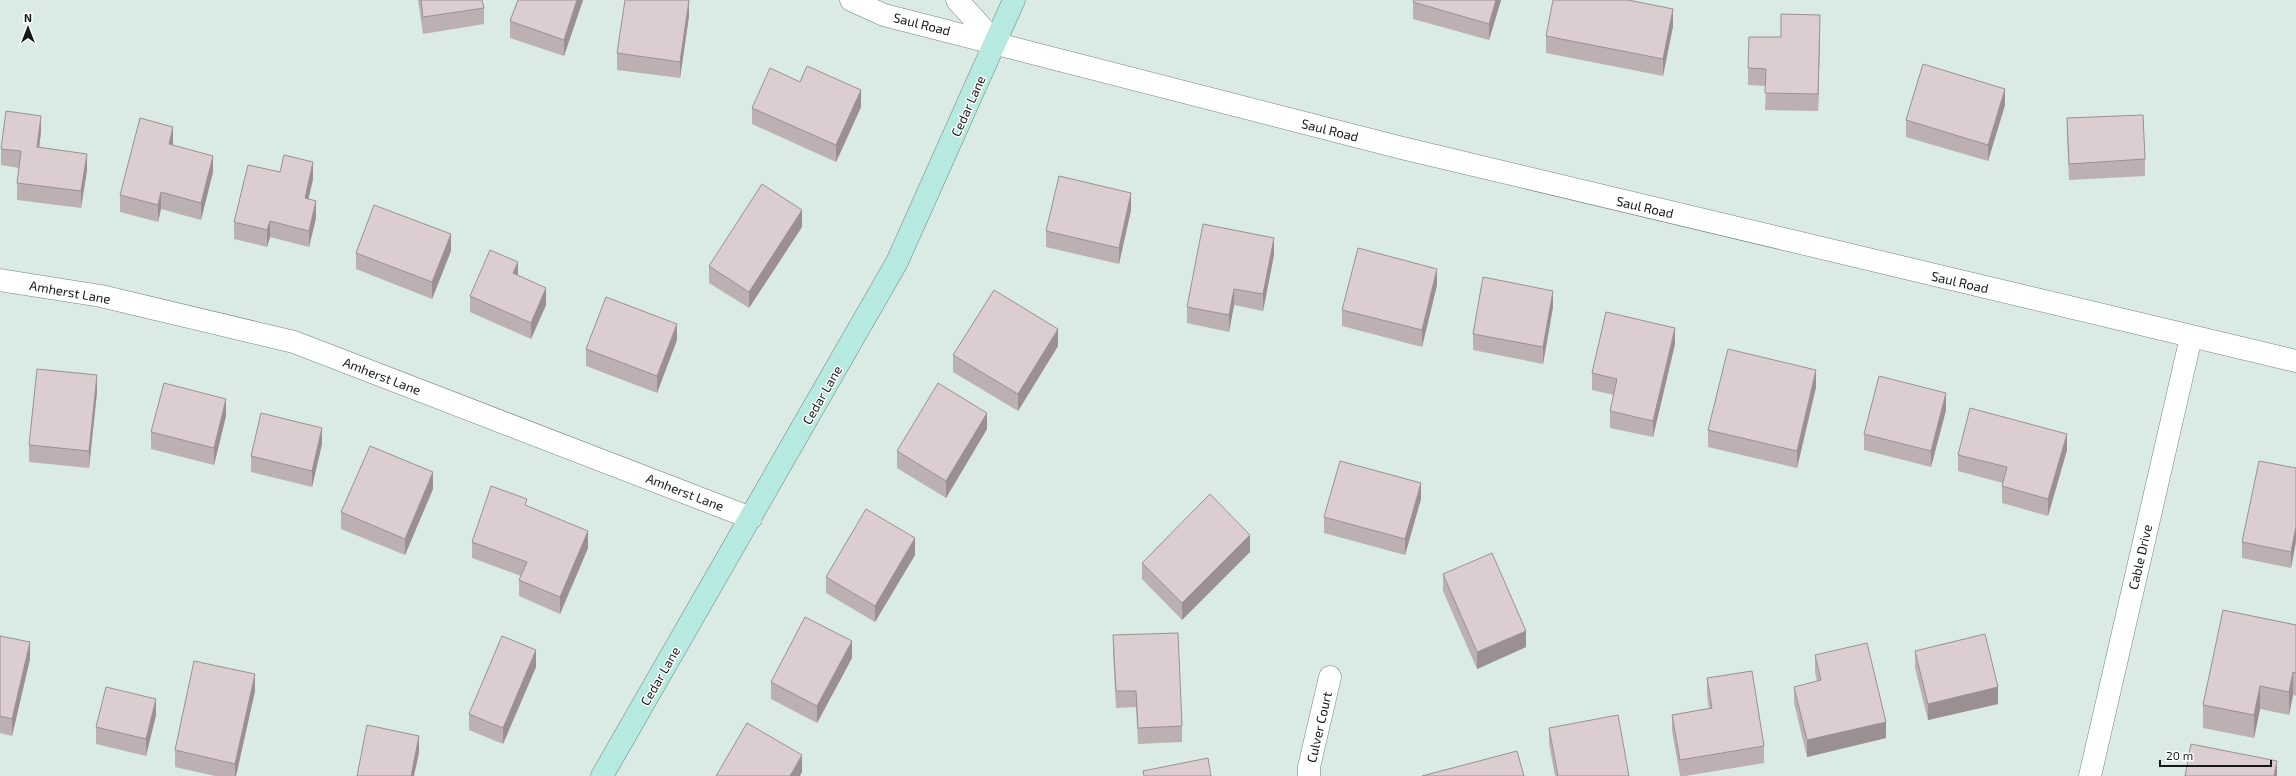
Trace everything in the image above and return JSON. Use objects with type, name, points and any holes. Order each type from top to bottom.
[{"type":"street","name":"Saul Road","points":[[851,0],[884,15],[1241,108],[1410,150],[2296,361]]},
{"type":"street","name":"Saul Road","points":[[957,0],[996,43]]},
{"type":"street","name":"Cedar Lane","points":[[602,776],[897,262],[1014,0]]},
{"type":"street","name":"Amherst Lane","points":[[0,280],[101,296],[294,342],[751,518]]},
{"type":"street","name":"Cable Drive","points":[[2090,776],[2191,337]]},
{"type":"street","name":"Culver Court","points":[[1309,776],[1309,767],[1330,677]]},
{"type":"building","points":[[421,0],[482,0],[484,8],[423,17]]},
{"type":"building","points":[[518,0],[577,0],[564,40],[510,21]]},
{"type":"building","points":[[625,0],[689,0],[680,62],[617,53]]},
{"type":"building","points":[[1414,0],[1496,0],[1489,24],[1413,2]]},
{"type":"building","points":[[1553,0],[1628,0],[1673,9],[1663,59],[1546,36]]},
{"type":"building","points":[[1781,14],[1820,15],[1818,94],[1765,93],[1766,69],[1748,68],[1749,37],[1781,37]]},
{"type":"building","points":[[1923,64],[2005,89],[1988,145],[1906,120]]},
{"type":"building","points":[[807,66],[861,90],[836,145],[752,108],[770,68],[800,82]]},
{"type":"building","points":[[6,111],[41,116],[37,147],[87,154],[81,191],[17,183],[21,151],[1,149]]},
{"type":"building","points":[[2143,115],[2145,159],[2069,164],[2067,118]]},
{"type":"building","points":[[140,118],[173,127],[169,144],[213,156],[201,203],[161,192],[158,205],[120,195]]},
{"type":"building","points":[[284,155],[313,162],[305,198],[316,201],[309,231],[270,221],[267,230],[234,222],[248,165],[280,172]]},
{"type":"building","points":[[1059,176],[1131,193],[1119,248],[1046,231]]},
{"type":"building","points":[[762,184],[802,210],[749,292],[709,266]]},
{"type":"building","points":[[374,205],[451,234],[432,282],[356,253]]},
{"type":"building","points":[[1203,224],[1274,238],[1263,294],[1234,289],[1229,315],[1187,307]]},
{"type":"building","points":[[1358,248],[1437,269],[1422,330],[1342,310]]},
{"type":"building","points":[[490,250],[518,262],[513,273],[546,288],[531,323],[470,296]]},
{"type":"building","points":[[1483,277],[1553,291],[1543,347],[1473,334]]},
{"type":"building","points":[[994,290],[1058,329],[1018,394],[953,355]]},
{"type":"building","points":[[606,297],[677,324],[657,376],[586,349]]},
{"type":"building","points":[[1606,312],[1675,328],[1653,421],[1610,411],[1617,379],[1592,373]]},
{"type":"building","points":[[1728,349],[1816,370],[1797,451],[1708,430]]},
{"type":"building","points":[[37,369],[97,375],[89,451],[29,445]]},
{"type":"building","points":[[1879,376],[1946,393],[1931,451],[1864,434]]},
{"type":"building","points":[[164,383],[226,399],[214,448],[151,432]]},
{"type":"building","points":[[938,383],[987,413],[946,481],[897,451]]},
{"type":"building","points":[[1970,408],[2067,434],[2048,499],[2002,486],[2007,467],[1958,455]]},
{"type":"building","points":[[261,413],[322,428],[312,471],[251,456]]},
{"type":"building","points":[[370,446],[433,472],[405,539],[341,512]]},
{"type":"building","points":[[1340,461],[1421,483],[1405,539],[1324,517]]},
{"type":"building","points":[[2259,461],[2296,468],[2296,526],[2291,552],[2242,542]]},
{"type":"building","points":[[491,486],[527,499],[525,505],[588,531],[560,597],[519,580],[527,562],[472,542]]},
{"type":"building","points":[[1210,494],[1250,535],[1182,603],[1142,563]]},
{"type":"building","points":[[866,509],[915,538],[875,606],[826,577]]},
{"type":"building","points":[[1492,553],[1526,631],[1477,652],[1443,574]]},
{"type":"building","points":[[2223,610],[2296,625],[2296,673],[2293,672],[2289,692],[2260,686],[2254,715],[2203,705]]},
{"type":"building","points":[[805,617],[852,641],[817,706],[771,682]]},
{"type":"building","points":[[1178,633],[1182,726],[1138,728],[1136,691],[1116,691],[1113,635]]},
{"type":"building","points":[[1985,634],[1998,687],[1928,704],[1915,651]]},
{"type":"building","points":[[0,636],[30,642],[12,719],[0,716]]},
{"type":"building","points":[[502,636],[536,650],[503,728],[469,714]]},
{"type":"building","points":[[1867,643],[1886,722],[1807,740],[1794,687],[1821,680],[1815,655]]},
{"type":"building","points":[[194,661],[255,674],[235,764],[175,750]]},
{"type":"building","points":[[1752,671],[1764,746],[1680,760],[1672,715],[1712,708],[1707,678]]},
{"type":"building","points":[[106,687],[156,699],[146,739],[96,727]]},
{"type":"building","points":[[1618,715],[1629,776],[1558,776],[1549,728]]},
{"type":"building","points":[[747,723],[802,755],[790,776],[716,776]]},
{"type":"building","points":[[367,725],[419,736],[411,776],[357,776]]},
{"type":"building","points":[[2191,744],[2277,761],[2274,776],[2185,776]]},
{"type":"building","points":[[1517,751],[1524,776],[1422,776]]},
{"type":"building","points":[[1208,758],[1211,776],[1144,776],[1143,771]]}]
